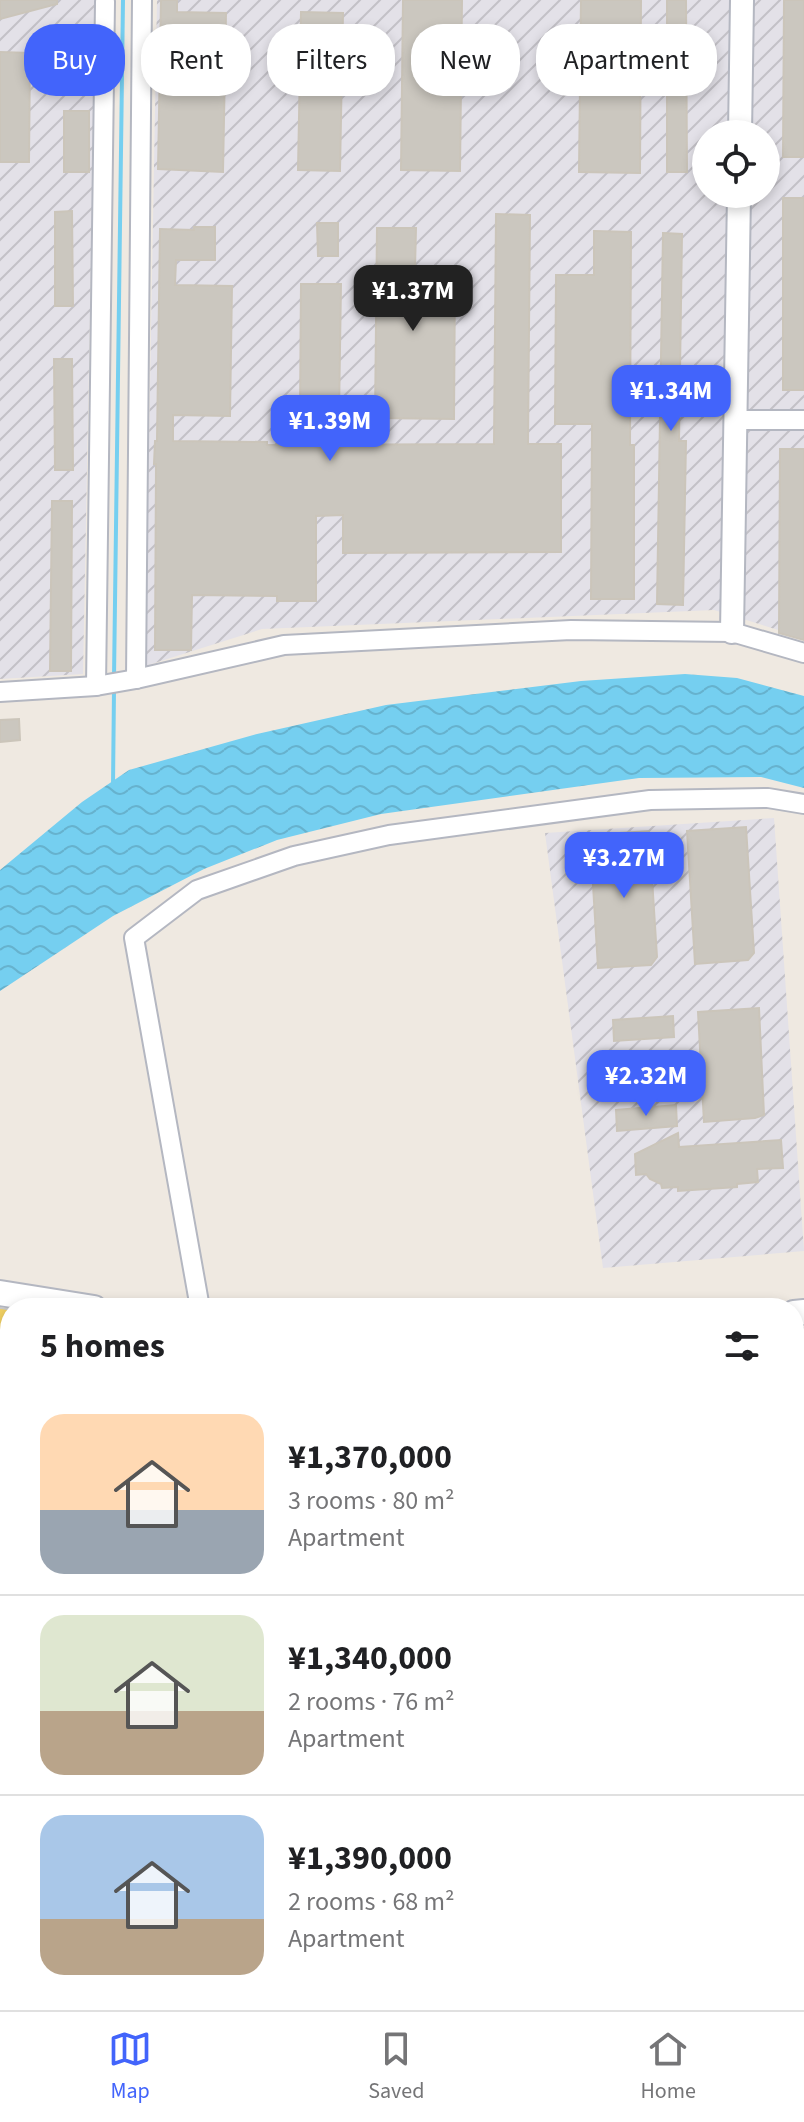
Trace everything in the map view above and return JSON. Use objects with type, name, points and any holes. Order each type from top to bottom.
[{"type":"main road","points":[[0,1293],[31,1298]]},
{"type":"street","points":[[131,680],[142,0]]},
{"type":"street","points":[[740,120],[742,0]]},
{"type":"street","points":[[100,685],[105,2]]},
{"type":"street","points":[[732,632],[739,208]]},
{"type":"street","points":[[736,420],[804,420]]},
{"type":"street","points":[[0,692],[131,680],[284,645],[571,630],[732,632],[804,653]]},
{"type":"street","points":[[198,1298],[134,938],[197,890],[294,856],[389,835],[650,800],[768,798],[804,804]]},
{"type":"shaded area","points":[[0,0],[96,0],[96,24],[24,24],[24,96],[94,96],[83,674],[0,679]]},
{"type":"shaded area","points":[[157,0],[804,0],[804,638],[714,610],[262,629],[145,666],[155,96],[251,96],[251,24],[157,24]]},
{"type":"shaded area","points":[[774,818],[804,1251],[603,1268],[545,833]]},
{"type":"water","points":[[685,674],[737,678],[804,696],[804,788],[761,777],[639,778],[381,814],[277,840],[204,869],[113,916],[0,991],[0,870],[82,802],[129,770],[257,734],[386,705],[581,681]]},
{"type":"building","points":[[0,0],[57,0],[57,4],[0,19]]},
{"type":"building","points":[[161,0],[177,0],[177,12],[226,13],[226,24],[161,24]]},
{"type":"building","points":[[403,0],[462,0],[462,24],[411,24],[411,96],[461,96],[460,171],[401,170]]},
{"type":"building","points":[[581,0],[641,0],[641,24],[581,24]]},
{"type":"building","points":[[667,0],[686,0],[686,24],[667,24]]},
{"type":"building","points":[[784,0],[804,0],[804,157],[783,157]]},
{"type":"building","points":[[301,12],[343,13],[343,24],[301,24]]},
{"type":"building","points":[[0,52],[24,53],[24,96],[30,96],[29,162],[0,162]]},
{"type":"building","points":[[159,96],[224,96],[223,172],[158,169]]},
{"type":"building","points":[[299,96],[341,96],[340,171],[298,170]]},
{"type":"building","points":[[580,96],[640,96],[640,173],[579,172]]},
{"type":"building","points":[[667,96],[687,96],[687,172],[667,172]]},
{"type":"building","points":[[64,111],[89,111],[89,172],[64,172]]},
{"type":"building","points":[[783,198],[804,198],[804,390],[783,390]]},
{"type":"building","points":[[72,211],[73,306],[55,306],[55,212]]},
{"type":"building","points":[[496,214],[530,215],[528,444],[561,444],[561,552],[343,553],[343,515],[316,516],[316,601],[277,601],[277,596],[192,595],[191,650],[155,650],[154,464],[157,441],[160,229],[215,227],[215,260],[176,260],[175,285],[232,286],[230,416],[173,415],[173,441],[267,442],[267,445],[494,444]]},
{"type":"building","points":[[317,223],[338,223],[338,256],[318,256]]},
{"type":"building","points":[[377,228],[416,228],[415,269],[455,270],[454,419],[375,418]]},
{"type":"building","points":[[594,231],[631,232],[630,445],[634,445],[634,599],[591,599],[592,424],[555,424],[556,275],[594,275]]},
{"type":"building","points":[[663,233],[682,234],[679,441],[686,441],[683,605],[657,604]]},
{"type":"building","points":[[301,284],[341,284],[339,414],[300,414]]},
{"type":"building","points":[[54,359],[72,359],[73,470],[55,470]]},
{"type":"building","points":[[780,449],[804,449],[804,640],[779,633]]},
{"type":"building","points":[[52,501],[72,501],[71,671],[50,671]]},
{"type":"building","points":[[19,719],[20,740],[0,742],[0,720]]},
{"type":"building","points":[[746,827],[754,953],[748,960],[695,964],[687,831]]},
{"type":"building","points":[[649,831],[657,957],[651,965],[598,968],[590,835]]},
{"type":"building","points":[[759,1008],[764,1115],[704,1122],[698,1012]]},
{"type":"building","points":[[673,1016],[674,1037],[614,1041],[613,1020]]},
{"type":"building","points":[[676,1062],[678,1083],[617,1087],[616,1066]]},
{"type":"building","points":[[676,1105],[677,1126],[617,1131],[616,1110]]},
{"type":"building","points":[[678,1133],[679,1147],[781,1140],[783,1168],[757,1169],[758,1182],[737,1184],[737,1187],[678,1191],[678,1187],[662,1188],[646,1174],[636,1175],[635,1154]]},
{"type":"waterway","points":[[114,678],[123,0]]},
{"type":"waterway","points":[[113,786],[114,690]]}]
